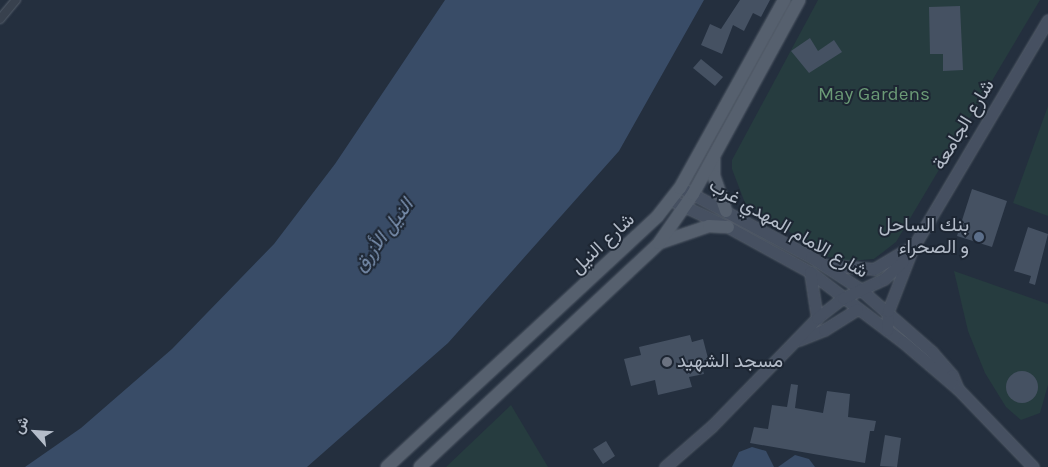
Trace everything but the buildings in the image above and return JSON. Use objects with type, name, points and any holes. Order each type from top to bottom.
[{"type":"main road","name":"شارع النيل","points":[[387,467],[645,231],[680,188],[784,0]]},
{"type":"main road","name":"شارع النيل","points":[[420,467],[660,242],[693,194],[799,0]]},
{"type":"main road","name":"شارع الجامعة","points":[[665,467],[712,426],[817,318],[843,298],[895,271],[914,246],[1048,20]]},
{"type":"main road","points":[[733,94],[746,99]]},
{"type":"main road","points":[[714,156],[714,176],[726,211]]},
{"type":"main road","name":"شارع الامام المهدي غرب","points":[[680,188],[824,265],[860,289],[888,311],[932,352],[952,375],[958,389]]},
{"type":"main road","name":"شارع الامام المهدي غرب","points":[[671,200],[728,226],[810,272],[887,330],[958,389],[1033,467]]},
{"type":"main road","points":[[660,242],[709,226],[728,226]]},
{"type":"main road","points":[[824,265],[874,269],[914,246]]},
{"type":"main road","name":"شارع الجامعة","points":[[887,330],[888,311],[914,246]]},
{"type":"main road","points":[[810,272],[817,318]]},
{"type":"main road","points":[[562,307],[576,321]]},
{"type":"main road","name":"شارع الجامعة","points":[[795,341],[824,330],[857,308]]},
{"type":"street","points":[[0,18],[16,0]]},
{"type":"green space","name":"May Gardens","points":[[818,0],[1040,0],[896,242],[874,259],[849,261],[828,257],[745,203],[732,169],[732,160]]},
{"type":"green space","points":[[1048,106],[1048,216],[1013,203]]},
{"type":"green space","points":[[954,271],[1048,304],[1048,385],[1040,413],[1021,420],[1006,407],[985,373],[968,331]]},
{"type":"green space","points":[[511,405],[548,467],[446,467]]},
{"type":"water","name":"النيل الأزرق","points":[[445,0],[704,0],[619,151],[448,343],[307,467],[25,467],[81,428],[172,349],[274,244],[335,164]]},
{"type":"water","points":[[752,447],[766,451],[774,467],[732,467],[739,452]]},
{"type":"water","points":[[795,455],[809,459],[815,467],[778,467]]},
{"type":"place","name":"بنك الساحل و الصحراء","points":[[979,237]]},
{"type":"place","name":"مسجد الشهيد","points":[[667,362]]}]
